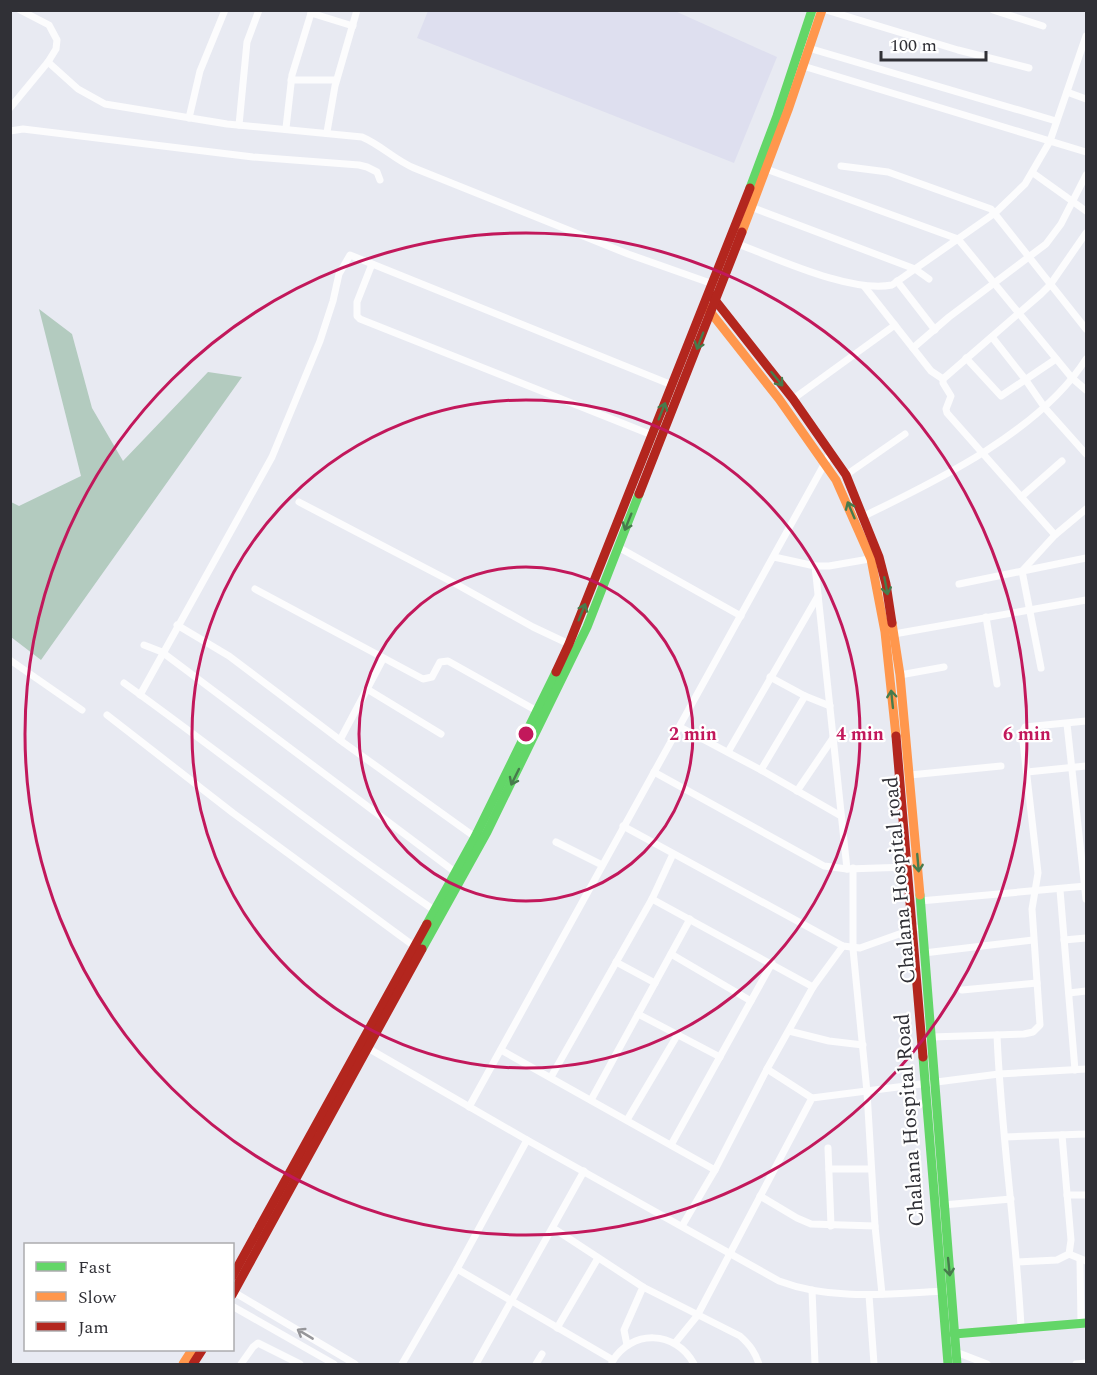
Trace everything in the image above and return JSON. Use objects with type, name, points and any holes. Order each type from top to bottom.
[{"type":"main road","points":[[713,292],[738,244],[803,66],[812,10]]},
{"type":"main road","points":[[234,1274],[502,803],[587,627],[708,309],[777,116],[805,47],[824,10]]},
{"type":"main road","name":"Chalana Hospital road","points":[[713,292],[793,399],[846,475],[864,516],[894,634],[900,675],[920,901],[918,927],[924,953],[931,1037],[930,1082],[943,1205],[946,1291],[957,1365]]},
{"type":"main road","points":[[234,1291],[364,1046],[414,946],[475,837],[537,711],[569,644],[672,386],[708,309]]},
{"type":"main road","name":"Chalana Hospital Road","points":[[708,309],[779,399],[825,465],[843,492],[875,558],[885,632],[909,867],[918,927],[946,1291],[948,1365]]},
{"type":"main road","points":[[954,1334],[1083,1323]]},
{"type":"main road","points":[[183,1365],[191,1351]]},
{"type":"main road","points":[[193,1365],[201,1351]]},
{"type":"street","points":[[10,108],[48,62],[56,49],[57,40],[49,25],[20,10]]},
{"type":"street","points":[[189,118],[200,71],[225,10]]},
{"type":"street","points":[[239,124],[246,48],[259,10]]},
{"type":"street","points":[[327,132],[336,80],[357,10]]},
{"type":"street","points":[[824,10],[958,50],[1029,68]]},
{"type":"street","points":[[993,10],[1043,26]]},
{"type":"street","points":[[286,128],[291,80],[312,12],[353,26]]},
{"type":"street","points":[[738,244],[836,279],[864,286],[892,285],[995,213],[1016,195],[1033,173],[1050,141],[1067,92],[1083,56],[1086,36]]},
{"type":"street","points":[[805,47],[1056,121]]},
{"type":"street","points":[[48,62],[78,89],[105,104],[189,118],[362,137],[375,142],[391,156],[408,165],[628,254],[713,292]]},
{"type":"street","points":[[803,66],[1086,152]]},
{"type":"street","points":[[291,80],[336,80]]},
{"type":"street","points":[[1067,92],[1086,99]]},
{"type":"street","points":[[10,131],[23,129],[253,157],[359,165],[377,172],[380,180]]},
{"type":"street","points":[[841,166],[888,172],[985,206],[995,213],[1086,329]]},
{"type":"street","points":[[766,169],[958,239],[1072,378],[1086,390]]},
{"type":"street","points":[[1033,173],[1086,211]]},
{"type":"street","points":[[913,348],[993,283],[1029,258],[1055,234],[1086,175]]},
{"type":"street","points":[[751,207],[915,269],[929,279]]},
{"type":"street","points":[[943,379],[1050,285],[1086,233]]},
{"type":"street","points":[[1078,245],[1086,251]]},
{"type":"street","points":[[140,695],[177,625],[266,470],[285,430],[320,341],[339,274],[350,255],[672,386]]},
{"type":"street","points":[[372,264],[356,308],[360,319],[652,435]]},
{"type":"street","points":[[897,281],[935,330]]},
{"type":"street","points":[[864,286],[931,371],[943,379],[951,396],[946,409],[947,413],[1055,535]]},
{"type":"street","points":[[793,399],[895,325]]},
{"type":"street","points":[[992,337],[1045,408],[1086,454]]},
{"type":"street","points":[[966,358],[1001,396],[1056,359]]},
{"type":"street","points":[[864,516],[927,486],[981,453],[1045,408],[1086,359]]},
{"type":"street","points":[[846,475],[905,434]]},
{"type":"street","points":[[469,1107],[831,452]]},
{"type":"street","points":[[1021,497],[1062,461]]},
{"type":"street","points":[[299,502],[569,644]]},
{"type":"street","points":[[1023,571],[1055,535],[1086,509]]},
{"type":"street","points":[[618,547],[741,616]]},
{"type":"street","points":[[774,557],[815,566],[829,566],[875,558]]},
{"type":"street","points":[[959,584],[1086,558]]},
{"type":"street","points":[[815,566],[841,816],[850,869],[853,949],[867,1092],[875,1226],[882,1294]]},
{"type":"street","points":[[1023,571],[1041,668]]},
{"type":"street","points":[[255,589],[423,679],[432,677],[440,662],[448,661],[537,711]]},
{"type":"street","points":[[728,752],[818,596]]},
{"type":"street","points":[[894,634],[1086,600]]},
{"type":"street","points":[[986,617],[996,684]]},
{"type":"street","points":[[177,625],[229,656],[340,740],[475,837]]},
{"type":"street","points":[[144,645],[162,652],[455,872]]},
{"type":"street","points":[[340,740],[383,658]]},
{"type":"street","points":[[10,660],[82,710]]},
{"type":"street","points":[[900,675],[944,667]]},
{"type":"street","points":[[770,676],[805,696],[830,706]]},
{"type":"street","points":[[123,683],[294,807],[354,855],[434,910]]},
{"type":"street","points":[[367,689],[441,734]]},
{"type":"street","points":[[761,770],[805,696]]},
{"type":"street","points":[[107,715],[233,813],[414,946]]},
{"type":"street","points":[[931,1037],[1024,1034],[1037,1030],[1040,1025],[1032,909],[1038,873],[1023,730],[1025,727],[1086,721]]},
{"type":"street","points":[[1067,724],[1086,898]]},
{"type":"street","points":[[680,727],[841,816]]},
{"type":"street","points":[[797,791],[833,738]]},
{"type":"street","points":[[909,775],[1001,766]]},
{"type":"street","points":[[1027,772],[1086,766]]},
{"type":"street","points":[[654,772],[824,866],[850,869],[909,867]]},
{"type":"street","points":[[623,825],[843,946],[853,949],[860,948],[918,927]]},
{"type":"street","points":[[556,842],[602,865]]},
{"type":"street","points":[[551,1077],[652,899],[673,854]]},
{"type":"street","points":[[920,901],[1086,887]]},
{"type":"street","points":[[1060,890],[1075,1070]]},
{"type":"street","points":[[652,899],[813,987]]},
{"type":"street","points":[[591,1100],[690,919]]},
{"type":"street","points":[[1064,940],[1086,938]]},
{"type":"street","points":[[924,953],[1033,940]]},
{"type":"street","points":[[682,1226],[715,1170],[767,1069],[813,987],[843,946]]},
{"type":"street","points":[[671,954],[751,1001]]},
{"type":"street","points":[[616,962],[655,983]]},
{"type":"street","points":[[671,1145],[772,963]]},
{"type":"street","points":[[962,990],[1037,983]]},
{"type":"street","points":[[1069,993],[1086,991]]},
{"type":"street","points":[[638,1014],[720,1057]]},
{"type":"street","points":[[789,1031],[829,1041],[862,1045]]},
{"type":"street","points":[[627,1120],[678,1034]]},
{"type":"street","points":[[997,1035],[1021,1327]]},
{"type":"street","points":[[364,1046],[779,1281],[812,1290],[869,1295],[946,1291]]},
{"type":"street","points":[[501,1050],[715,1170]]},
{"type":"street","points":[[767,1069],[812,1098],[999,1074],[1086,1070]]},
{"type":"street","points":[[675,1343],[697,1316],[812,1098]]},
{"type":"street","points":[[1005,1137],[1086,1134]]},
{"type":"street","points":[[1062,1135],[1071,1240],[1069,1254]]},
{"type":"street","points":[[402,1365],[527,1140]]},
{"type":"street","points":[[828,1148],[831,1226]]},
{"type":"street","points":[[829,1169],[872,1169]]},
{"type":"street","points":[[477,1364],[584,1171]]},
{"type":"street","points":[[1067,1195],[1086,1195]]},
{"type":"street","points":[[760,1196],[811,1224],[875,1226]]},
{"type":"street","points":[[943,1205],[1011,1199]]},
{"type":"street","points":[[553,1228],[643,1287],[740,1336],[750,1345],[759,1365]]},
{"type":"street","points":[[1069,1254],[1083,1261],[1083,1323]]},
{"type":"street","points":[[1017,1262],[1057,1260],[1069,1254]]},
{"type":"street","points":[[557,1328],[598,1258]]},
{"type":"street","points":[[457,1269],[612,1362],[627,1345],[640,1339],[654,1337],[675,1343],[686,1352],[694,1365]]},
{"type":"street","points":[[627,1345],[624,1330],[643,1287]]},
{"type":"street","points":[[812,1290],[815,1365]]},
{"type":"street","points":[[234,1294],[355,1365]]},
{"type":"street","points":[[869,1295],[874,1365]]},
{"type":"street","points":[[234,1307],[334,1365]]},
{"type":"street","points":[[241,1365],[258,1343],[300,1365]]},
{"type":"street","points":[[956,1352],[987,1365]]},
{"type":"street","points":[[536,1365],[542,1354]]},
{"type":"street","points":[[1076,1365],[1086,1363]]},
{"type":"shaded area","points":[[428,11],[675,11],[777,57],[734,163],[417,38]]},
{"type":"green space","points":[[39,309],[72,334],[92,408],[123,461],[208,372],[242,377],[41,660],[11,637],[11,502],[19,506],[81,476]]},
{"type":"traffic: fast","points":[[750,188],[777,116],[812,10]]},
{"type":"traffic: fast","points":[[422,949],[487,832],[587,627],[639,494]]},
{"type":"traffic: fast","points":[[427,924],[475,837],[556,672]]},
{"type":"traffic: fast","points":[[920,895],[957,1364]]},
{"type":"traffic: fast","points":[[923,1057],[948,1364]]},
{"type":"traffic: fast","points":[[954,1334],[1086,1323]]},
{"type":"traffic: slow","points":[[742,232],[788,110],[822,10]]},
{"type":"traffic: slow","points":[[708,309],[779,399],[836,480],[871,559],[885,632],[896,736]]},
{"type":"traffic: slow","points":[[892,623],[900,675],[920,895]]},
{"type":"traffic: slow","points":[[183,1364],[191,1351]]},
{"type":"traffic: jam","points":[[556,672],[750,188]]},
{"type":"traffic: jam","points":[[639,494],[742,232]]},
{"type":"traffic: jam","points":[[711,295],[793,399],[846,475],[879,557],[892,623]]},
{"type":"traffic: jam","points":[[896,736],[923,1057]]},
{"type":"traffic: jam","points":[[234,1273],[427,924]]},
{"type":"traffic: jam","points":[[234,1291],[422,949]]},
{"type":"traffic: jam","points":[[193,1364],[201,1351]]}]
